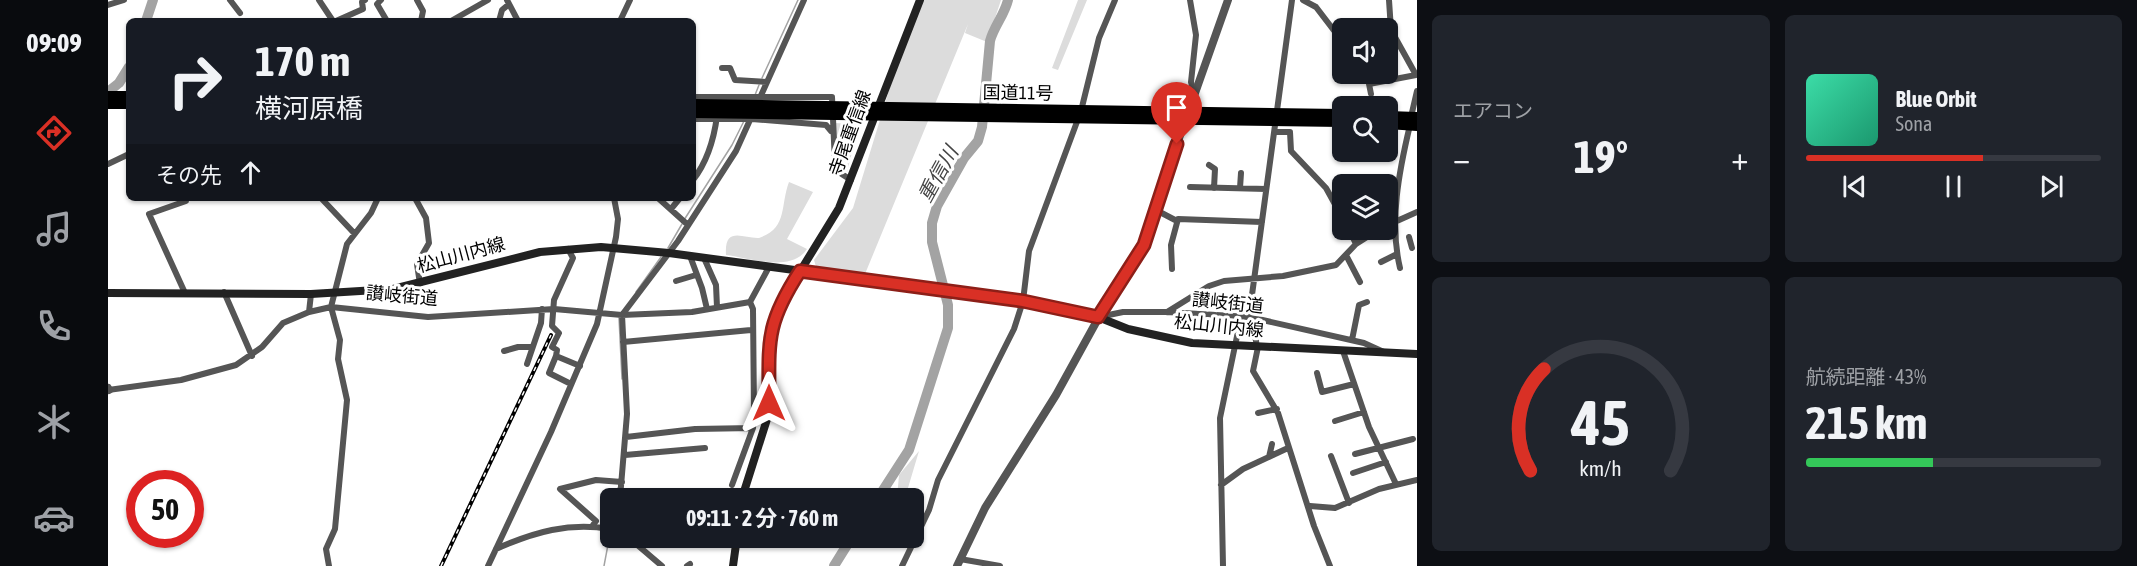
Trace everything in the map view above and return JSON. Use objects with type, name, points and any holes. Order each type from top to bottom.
[{"type":"highway","points":[[110,99],[126,96]]},
{"type":"highway","points":[[110,99],[126,103]]},
{"type":"highway","name":"国道11号","points":[[696,104],[838,110]]},
{"type":"highway","name":"国道11号","points":[[696,113],[875,110],[1187,116],[1276,122],[1332,122]]},
{"type":"highway","name":"国道11号","points":[[1276,122],[1332,115]]},
{"type":"highway","points":[[1398,118],[1414,121]]},
{"type":"highway","points":[[1398,123],[1414,121]]},
{"type":"main road","name":"寺尾重信線","points":[[745,488],[768,416],[770,339],[773,319],[783,297],[839,208],[875,110],[920,0]]},
{"type":"main road","name":"松山川内線","points":[[108,293],[315,294],[393,289],[420,284],[510,258],[568,249],[612,248],[669,253],[1023,301],[1098,317],[1128,329],[1167,339],[1217,346],[1417,354]]},
{"type":"main road","points":[[733,566],[735,548]]},
{"type":"street","points":[[108,5],[124,0]]},
{"type":"street","points":[[230,0],[240,13]]},
{"type":"street","points":[[319,0],[332,18]]},
{"type":"street","points":[[341,18],[363,9],[362,2],[365,0]]},
{"type":"street","points":[[381,0],[377,4],[385,18]]},
{"type":"street","points":[[417,0],[423,10],[422,18]]},
{"type":"street","points":[[455,18],[475,3],[488,0]]},
{"type":"street","points":[[621,18],[630,0]]},
{"type":"street","points":[[620,488],[627,437],[620,315],[669,253],[719,180],[752,119],[804,0]]},
{"type":"street","points":[[902,566],[929,510],[938,480],[1005,350],[1023,301],[1029,251],[1114,0]]},
{"type":"street","points":[[1190,0],[1196,35],[1191,82],[1195,95]]},
{"type":"street","points":[[1000,566],[959,562],[985,508],[1056,395],[1098,317],[1140,253],[1228,0]]},
{"type":"street","points":[[1223,566],[1220,418],[1234,346],[1247,317],[1254,279],[1292,0]]},
{"type":"street","points":[[1303,0],[1316,7],[1332,28]]},
{"type":"street","points":[[1389,0],[1391,30],[1417,76],[1398,79]]},
{"type":"street","points":[[500,18],[507,2],[516,18]]},
{"type":"street","points":[[722,68],[730,68],[735,80],[767,82]]},
{"type":"street","points":[[1369,84],[1371,94]]},
{"type":"street","points":[[1398,180],[1414,121],[1417,91]]},
{"type":"street","points":[[696,97],[832,97],[832,131],[837,171],[851,180]]},
{"type":"street","points":[[696,175],[708,153],[720,97]]},
{"type":"street","points":[[696,119],[752,119],[826,124],[832,131]]},
{"type":"street","points":[[1276,122],[1290,132],[1292,151],[1326,188],[1332,199]]},
{"type":"street","points":[[108,164],[126,155]]},
{"type":"street","points":[[1209,165],[1215,169],[1214,188]]},
{"type":"street","points":[[1240,173],[1240,188]]},
{"type":"street","points":[[1190,186],[1266,189]]},
{"type":"street","points":[[185,293],[149,214],[186,201]]},
{"type":"street","points":[[324,201],[354,233]]},
{"type":"street","points":[[329,566],[326,549],[335,529],[347,400],[338,359],[339,340],[331,306],[347,244],[371,213],[377,201]]},
{"type":"street","points":[[417,201],[426,218],[429,243],[417,264],[420,284]]},
{"type":"street","points":[[488,566],[580,366],[600,314],[618,219],[615,201]]},
{"type":"street","points":[[662,201],[688,225]]},
{"type":"street","points":[[671,209],[678,201]]},
{"type":"street","points":[[1156,210],[1177,221],[1262,222]]},
{"type":"street","points":[[1398,220],[1417,212]]},
{"type":"street","points":[[1172,269],[1171,245],[1177,221]]},
{"type":"street","points":[[1354,240],[1356,244]]},
{"type":"street","points":[[1167,312],[1209,286],[1224,281],[1283,276],[1330,267],[1362,240]]},
{"type":"street","points":[[1396,240],[1396,254],[1400,268]]},
{"type":"street","points":[[552,326],[554,300],[573,258],[568,249]]},
{"type":"street","points":[[1381,262],[1396,254]]},
{"type":"street","points":[[1346,255],[1354,276],[1360,282]]},
{"type":"street","points":[[690,256],[707,309]]},
{"type":"street","points":[[704,258],[716,285],[717,307]]},
{"type":"street","points":[[732,485],[753,428],[751,330],[753,309],[750,302],[769,267]]},
{"type":"street","points":[[676,281],[696,274]]},
{"type":"street","points":[[224,292],[252,356]]},
{"type":"street","points":[[315,294],[318,309]]},
{"type":"street","points":[[309,312],[315,294]]},
{"type":"street","name":"讃岐街道","points":[[108,389],[182,380],[236,365],[252,356],[283,323],[331,306],[428,317],[542,309],[600,314],[659,315],[750,302]]},
{"type":"street","points":[[1352,340],[1359,305],[1367,302]]},
{"type":"street","points":[[527,364],[541,323],[542,309]]},
{"type":"street","name":"讃岐街道","points":[[1098,317],[1123,312],[1247,317],[1352,340],[1373,346],[1386,353]]},
{"type":"street","points":[[1247,317],[1257,347],[1253,371],[1277,409],[1288,448],[1310,506],[1314,526],[1330,566]]},
{"type":"street","points":[[541,323],[552,326],[559,333],[552,347],[557,350],[549,373],[571,384]]},
{"type":"street","points":[[623,342],[751,330]]},
{"type":"street","points":[[504,351],[518,346],[532,346]]},
{"type":"street","points":[[1343,351],[1363,410],[1396,484]]},
{"type":"street","points":[[556,356],[580,366]]},
{"type":"street","points":[[1317,373],[1322,392],[1354,384]]},
{"type":"street","points":[[1335,421],[1363,410],[1371,404]]},
{"type":"street","points":[[1258,413],[1277,409]]},
{"type":"street","points":[[627,437],[695,429],[753,428]]},
{"type":"street","points":[[1355,454],[1414,439]]},
{"type":"street","points":[[1268,459],[1272,444]]},
{"type":"street","points":[[625,455],[705,448]]},
{"type":"street","points":[[1221,484],[1243,470],[1288,448]]},
{"type":"street","points":[[1331,456],[1349,503]]},
{"type":"street","points":[[1353,473],[1386,462]]},
{"type":"street","points":[[593,525],[596,521],[560,489],[596,480],[620,482]]},
{"type":"street","points":[[1310,506],[1335,508],[1374,491],[1417,480]]},
{"type":"street","points":[[496,549],[541,533],[593,525],[600,527]]},
{"type":"street","points":[[641,548],[662,566]]},
{"type":"shaded area","points":[[922,0],[1001,0],[987,42],[965,33],[968,24],[865,274],[817,270],[814,260],[853,208],[894,74]]},
{"type":"shaded area","points":[[1078,0],[1087,0],[1058,70],[1052,68]]},
{"type":"shaded area","points":[[835,123],[850,124],[857,133],[847,172],[838,164]]},
{"type":"shaded area","points":[[789,182],[813,192],[787,239],[807,249],[800,256],[781,262],[758,261],[726,255],[728,240],[732,237],[759,238],[775,228],[782,215]]},
{"type":"shaded area","points":[[919,451],[908,488],[898,488],[899,475]]},
{"type":"waterway","points":[[147,18],[153,0]]},
{"type":"waterway","points":[[762,78],[798,0]]},
{"type":"waterway","name":"重信川","points":[[884,488],[909,450],[948,328],[948,305],[932,242],[932,223],[937,206],[964,158],[978,141],[982,127],[990,41],[1008,0]]},
{"type":"waterway","points":[[108,92],[119,83],[126,72]]},
{"type":"waterway","points":[[755,95],[759,85]]},
{"type":"waterway","points":[[684,220],[732,145],[744,121]]},
{"type":"waterway","points":[[668,248],[682,224]]},
{"type":"waterway","points":[[636,292],[661,257]]},
{"type":"waterway","points":[[619,318],[622,379]]},
{"type":"waterway","points":[[604,566],[607,548]]},
{"type":"waterway","name":"重信川","points":[[834,566],[845,548]]},
{"type":"railway","points":[[441,566],[551,335]]},
{"type":"route","points":[[769,403],[769,353],[773,319],[783,297],[800,271],[1023,301],[1098,317],[1144,245],[1177,144]]}]
